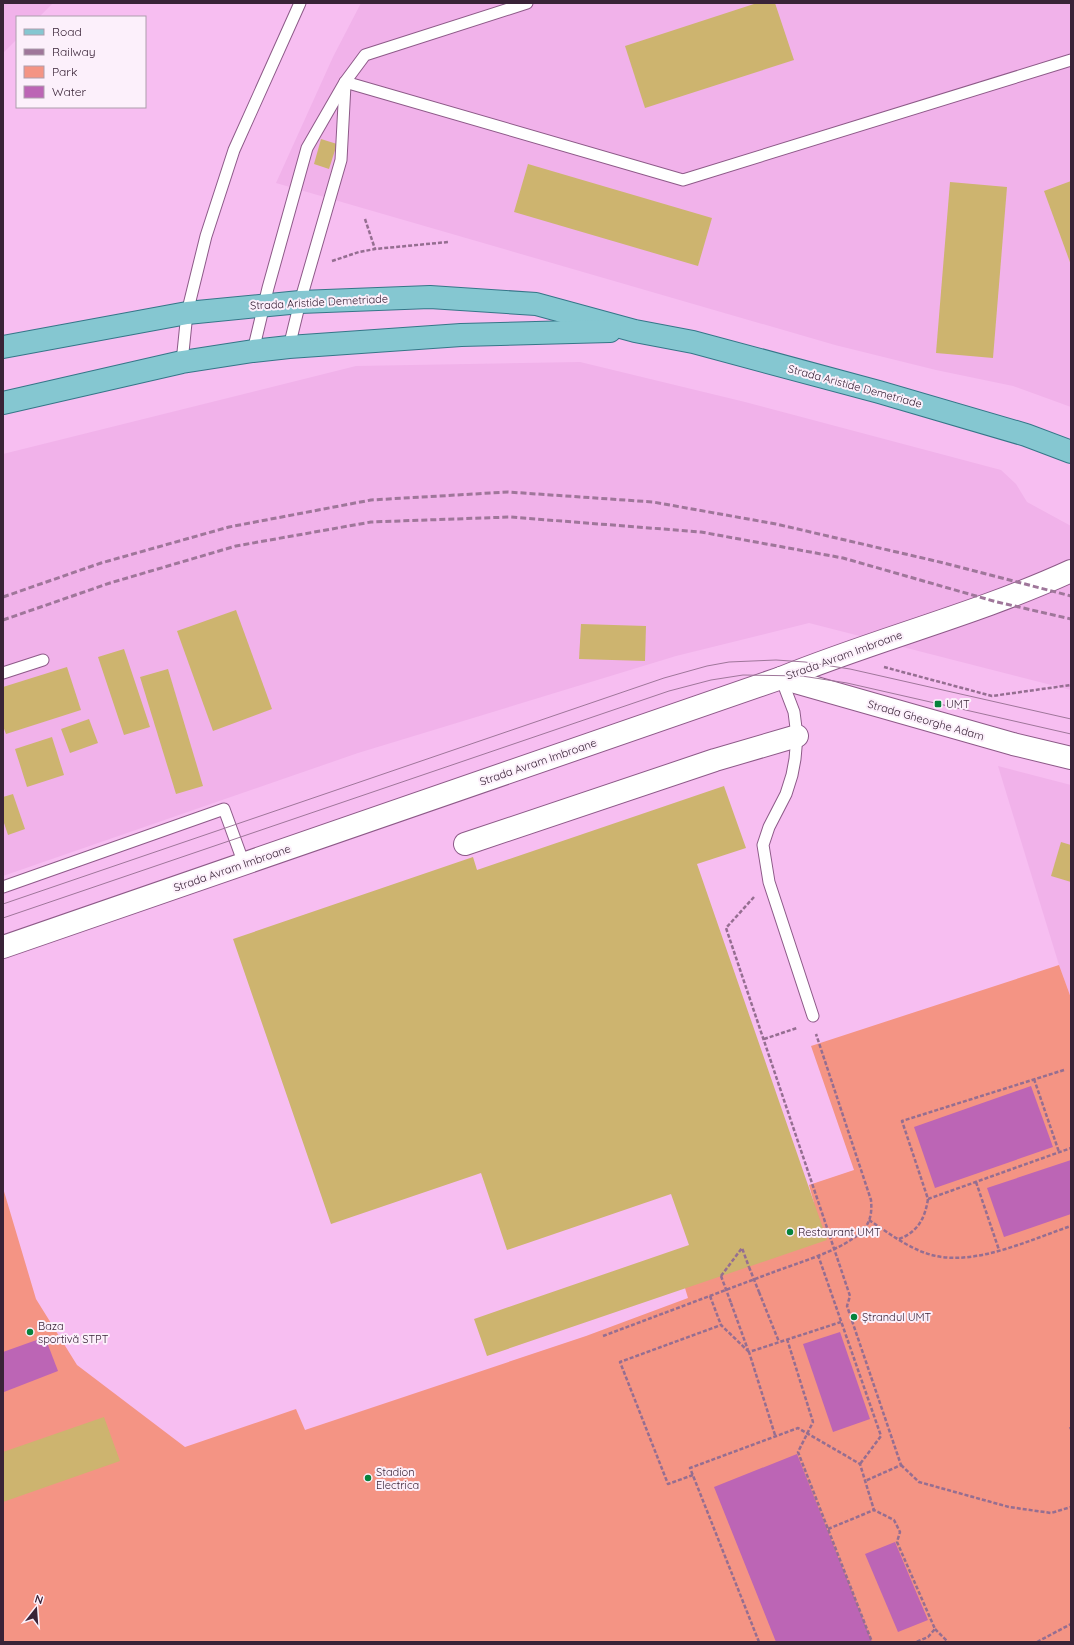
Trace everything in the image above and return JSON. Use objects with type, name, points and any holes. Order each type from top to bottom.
[{"type":"main road","name":"Strada Aristide Demetriade","points":[[3,346],[187,313],[300,302],[430,297],[536,304],[636,331],[693,342],[879,392],[1026,435],[1071,452]]},
{"type":"main road","name":"Strada Aristide Demetriade","points":[[3,403],[182,362],[288,347],[461,335],[636,331]]},
{"type":"street","name":"Strada Avram Imbroane","points":[[3,947],[997,602],[1036,587],[1071,571]]},
{"type":"street","name":"Strada Gheorghe Adam","points":[[781,678],[1013,744],[1071,758]]},
{"type":"street","points":[[465,844],[715,760],[797,736]]},
{"type":"lane","points":[[182,362],[187,313],[206,236],[234,150],[300,3]]},
{"type":"lane","points":[[253,351],[307,148],[345,82],[365,55],[527,3]]},
{"type":"lane","points":[[345,82],[683,180],[1071,60]]},
{"type":"lane","points":[[288,347],[341,160],[345,82]]},
{"type":"lane","points":[[3,673],[43,660]]},
{"type":"lane","points":[[781,678],[794,712],[797,736],[792,775],[786,794],[769,827],[763,844],[768,882],[813,1019]]},
{"type":"lane","points":[[3,887],[224,809],[244,864]]},
{"type":"path","points":[[365,219],[375,249]]},
{"type":"path","points":[[895,670],[992,696],[1071,685]]},
{"type":"path","points":[[768,882],[726,928],[850,1296],[847,1306],[901,1465],[919,1482],[1009,1507],[1051,1513],[1071,1507]]},
{"type":"path","points":[[603,1336],[834,1249],[855,1238],[863,1230],[869,1220],[872,1211],[871,1200],[813,1019],[764,1039]]},
{"type":"path","points":[[899,1239],[913,1232],[920,1225],[928,1199],[902,1121],[1064,1070]]},
{"type":"path","points":[[1034,1079],[1059,1152]]},
{"type":"path","points":[[928,1199],[1071,1148]]},
{"type":"path","points":[[976,1182],[999,1250]]},
{"type":"path","points":[[869,1220],[923,1252],[937,1256],[969,1257],[985,1255],[1071,1226]]},
{"type":"path","points":[[775,1435],[749,1352],[721,1276],[742,1248],[779,1342]]},
{"type":"path","points":[[818,1255],[881,1436],[860,1464]]},
{"type":"path","points":[[710,1296],[721,1325],[749,1352]]},
{"type":"path","points":[[749,1352],[841,1322]]},
{"type":"path","points":[[693,1475],[668,1484],[620,1362],[721,1325]]},
{"type":"path","points":[[787,1339],[813,1422],[798,1452],[872,1642]]},
{"type":"path","points":[[760,1642],[690,1468],[775,1435],[798,1428],[860,1464],[874,1510],[894,1520],[900,1532],[897,1542],[935,1629],[948,1642]]},
{"type":"path","points":[[865,1480],[901,1465]]},
{"type":"path","points":[[828,1529],[874,1510]]},
{"type":"path","points":[[1037,1642],[1071,1624]]},
{"type":"path","points":[[916,1642],[928,1637],[935,1629]]},
{"type":"shaded area","points":[[3,3],[53,3],[40,16],[16,16],[16,40],[3,53]]},
{"type":"shaded area","points":[[361,3],[1071,3],[1071,407],[1013,386],[936,370],[835,345],[276,183],[333,57]]},
{"type":"shaded area","points":[[580,362],[745,402],[1001,470],[1016,484],[1027,502],[1071,526],[1071,690],[809,623],[676,656],[358,753],[3,876],[3,454],[356,366]]},
{"type":"shaded area","points":[[998,766],[1071,785],[1071,998],[1059,965]]},
{"type":"green space","points":[[1059,965],[1071,998],[1071,1642],[3,1642],[3,1188],[36,1299],[77,1365],[185,1447],[296,1409],[305,1430],[586,1336],[688,1298],[685,1288],[814,1203],[809,1185],[854,1170],[811,1046]]},
{"type":"water","points":[[1031,1086],[1053,1147],[935,1188],[914,1127]]},
{"type":"water","points":[[1071,1160],[1071,1214],[1004,1237],[987,1188]]},
{"type":"water","points":[[840,1332],[870,1419],[833,1432],[803,1344]]},
{"type":"water","points":[[45,1337],[58,1371],[4,1392],[3,1352]]},
{"type":"water","points":[[797,1454],[872,1642],[776,1642],[714,1487]]},
{"type":"water","points":[[895,1542],[928,1620],[898,1632],[865,1554]]},
{"type":"building","points":[[757,3],[775,3],[794,60],[645,108],[625,46]]},
{"type":"building","points":[[321,139],[337,144],[329,169],[314,164]]},
{"type":"building","points":[[528,164],[712,218],[698,266],[514,212]]},
{"type":"building","points":[[1071,181],[1071,265],[1044,191]]},
{"type":"building","points":[[950,182],[1007,187],[993,358],[936,353]]},
{"type":"building","points":[[236,610],[272,709],[213,731],[177,631]]},
{"type":"building","points":[[581,624],[646,626],[645,661],[579,659]]},
{"type":"building","points":[[124,649],[150,727],[124,735],[98,657]]},
{"type":"building","points":[[67,667],[81,710],[6,734],[3,726],[3,687]]},
{"type":"building","points":[[168,669],[203,786],[176,794],[140,677]]},
{"type":"building","points":[[89,719],[98,743],[70,753],[61,729]]},
{"type":"building","points":[[52,737],[64,775],[27,787],[15,749]]},
{"type":"building","points":[[724,786],[746,848],[697,864],[827,1240],[487,1356],[474,1319],[689,1245],[671,1194],[507,1250],[481,1173],[331,1224],[233,939],[473,857],[477,870]]},
{"type":"building","points":[[13,794],[25,829],[8,835],[3,820],[3,797]]},
{"type":"building","points":[[1061,842],[1071,845],[1071,882],[1051,876]]},
{"type":"building","points":[[104,1417],[120,1461],[3,1502],[3,1452]]},
{"type":"tram line","points":[[3,904],[664,678],[707,666],[729,662],[776,660],[805,662],[850,669],[1071,719]]},
{"type":"tram line","points":[[3,918],[669,691],[711,680],[743,675],[802,676],[847,683],[1071,734]]},
{"type":"railway","points":[[3,597],[101,563],[229,527],[371,500],[508,492],[653,502],[776,524],[944,563],[1071,596]]},
{"type":"railway","points":[[3,620],[110,583],[236,546],[371,522],[510,517],[701,532],[843,558],[997,602],[1071,619]]},
{"type":"place","name":"UMT","points":[[938,704]]},
{"type":"place","name":"Restaurant UMT","points":[[790,1232]]},
{"type":"place","name":"Ștrandul UMT","points":[[854,1317]]},
{"type":"place","name":"Baza sportivă STPT","points":[[30,1332]]},
{"type":"place","name":"Stadion Electrica","points":[[368,1478]]}]
